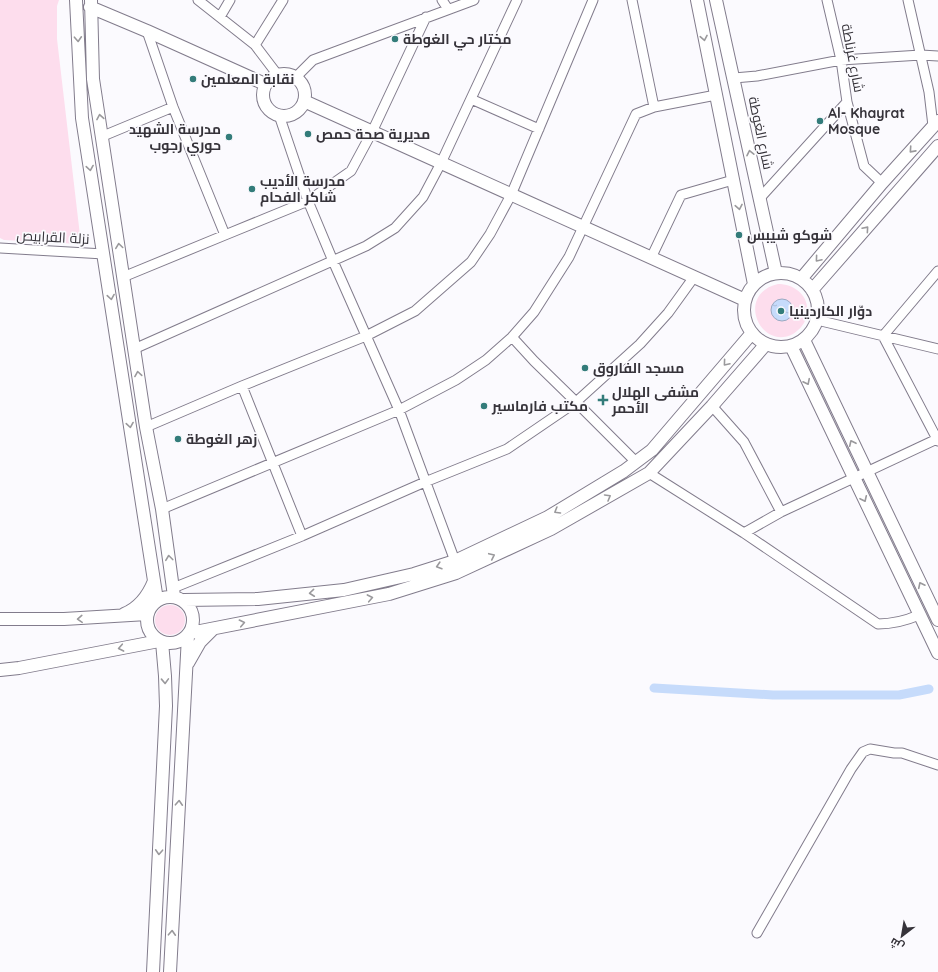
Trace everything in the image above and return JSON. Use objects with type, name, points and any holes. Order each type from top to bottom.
[{"type":"main road","points":[[76,0],[82,118],[157,600]]},
{"type":"main road","points":[[697,0],[754,284]]},
{"type":"main road","name":"شارع الغوطة","points":[[716,0],[776,273]]},
{"type":"main road","points":[[170,972],[189,634],[194,624],[194,615],[190,607],[177,595],[146,427],[103,136],[93,79],[91,4],[265,84]]},
{"type":"main road","points":[[277,74],[290,74],[296,77],[301,82],[305,94],[304,101],[297,112],[286,116],[273,113],[264,103],[263,90],[265,84],[277,74]]},
{"type":"main road","points":[[304,101],[745,300]]},
{"type":"main road","points":[[801,279],[882,183],[936,124]]},
{"type":"main road","points":[[812,290],[938,146]]},
{"type":"main road","points":[[776,273],[794,275],[801,279],[812,290],[817,300],[817,320],[812,331],[804,340],[791,346],[778,347],[760,341],[747,326],[744,318],[745,300],[754,284],[764,277],[776,273]]},
{"type":"main road","points":[[752,333],[652,450],[624,471],[548,517],[455,561],[414,574],[344,590],[258,599],[177,595],[165,596],[157,600],[149,608],[147,614],[149,630],[153,636],[161,641],[176,643],[189,634],[388,594],[456,573],[551,530],[649,473],[712,406],[766,344]]},
{"type":"main road","points":[[804,340],[866,472],[936,612]]},
{"type":"main road","points":[[791,346],[938,653]]},
{"type":"main road","points":[[118,617],[140,603],[150,590],[154,581]]},
{"type":"main road","points":[[0,619],[52,620],[147,614]]},
{"type":"main road","points":[[187,666],[195,650],[213,629]]},
{"type":"main road","points":[[0,670],[19,668],[161,641]]},
{"type":"main road","points":[[154,972],[166,706],[165,676],[161,641]]},
{"type":"street","points":[[198,0],[255,45],[277,74]]},
{"type":"street","points":[[220,17],[230,0]]},
{"type":"street","points":[[255,45],[283,0]]},
{"type":"street","points":[[442,0],[448,9]]},
{"type":"street","points":[[296,77],[313,60],[474,0]]},
{"type":"street","points":[[134,350],[366,246],[395,228],[423,197],[517,0]]},
{"type":"street","points":[[146,427],[366,336],[415,311],[471,262],[490,234],[511,195],[593,0]]},
{"type":"street","points":[[632,0],[654,107]]},
{"type":"street","name":"شارع غرناطة","points":[[828,0],[841,60],[847,102],[864,166],[882,183]]},
{"type":"street","points":[[908,0],[936,124]]},
{"type":"street","points":[[123,277],[308,201],[351,171],[372,132],[426,17]]},
{"type":"street","points":[[147,31],[173,107],[225,235]]},
{"type":"street","points":[[734,78],[757,76],[841,60],[920,55],[938,56]]},
{"type":"street","points":[[162,509],[399,410],[456,380],[486,360],[512,336],[534,312],[569,257],[636,114],[654,107],[716,95]]},
{"type":"street","points":[[470,99],[539,128]]},
{"type":"street","points":[[760,198],[847,102]]},
{"type":"street","points":[[103,136],[173,107]]},
{"type":"street","points":[[279,115],[308,201],[399,410],[455,561]]},
{"type":"street","points":[[651,258],[681,195],[733,180]]},
{"type":"street","name":"نزلة القرابيص","points":[[0,248],[104,254]]},
{"type":"street","points":[[882,336],[938,271]]},
{"type":"street","points":[[177,595],[302,536],[425,482],[507,449],[576,402],[640,344],[668,313],[694,277]]},
{"type":"street","points":[[817,320],[938,349]]},
{"type":"street","points":[[512,336],[534,361],[636,462]]},
{"type":"street","points":[[744,533],[781,512],[938,440],[882,336]]},
{"type":"street","points":[[242,386],[302,536]]},
{"type":"street","points":[[712,406],[744,442],[781,512]]},
{"type":"street","points":[[649,473],[744,533],[878,624],[904,622],[919,615]]},
{"type":"street","points":[[757,932],[851,769],[863,752],[870,749],[902,753],[938,765]]},
{"type":"shaded area","points":[[0,0],[59,0],[57,6],[57,39],[81,244],[4,240],[0,238]]},
{"type":"shaded area","name":"دوّار الكاردينيا","points":[[778,284],[791,286],[796,289],[805,298],[807,304],[806,318],[803,325],[793,334],[781,337],[771,335],[762,328],[757,319],[755,309],[758,298],[765,290]]},
{"type":"shaded area","points":[[170,605],[181,609],[185,620],[181,631],[170,635],[159,631],[155,620],[159,609]]},
{"type":"water","points":[[782,299],[790,302],[793,310],[790,318],[782,321],[774,318],[771,310],[774,302]]},
{"type":"waterway","points":[[654,688],[773,695],[899,695],[929,689]]},
{"type":"place","name":"مختار حي الغوطة","points":[[395,39]]},
{"type":"place","name":"نقابة المعلمين","points":[[193,79]]},
{"type":"place","name":"Al- Khayrat Mosque","points":[[820,121]]},
{"type":"place","name":"مديرية صحة حمص","points":[[308,134]]},
{"type":"place","name":"مدرسة الشهيد حوري رجوب","points":[[229,137]]},
{"type":"place","name":"مدرسة الأديب شاكر الفحام","points":[[252,189]]},
{"type":"place","name":"شوكو شيبس","points":[[739,235]]},
{"type":"place","name":"دوّار الكاردينيا","points":[[781,311]]},
{"type":"place","name":"مسجد الفاروق","points":[[585,368]]},
{"type":"place","name":"مشفى الهلال الأحمر","points":[[603,400]]},
{"type":"place","name":"مكتب فارماسير","points":[[484,406]]},
{"type":"place","name":"زهر الغوطة","points":[[178,439]]}]
